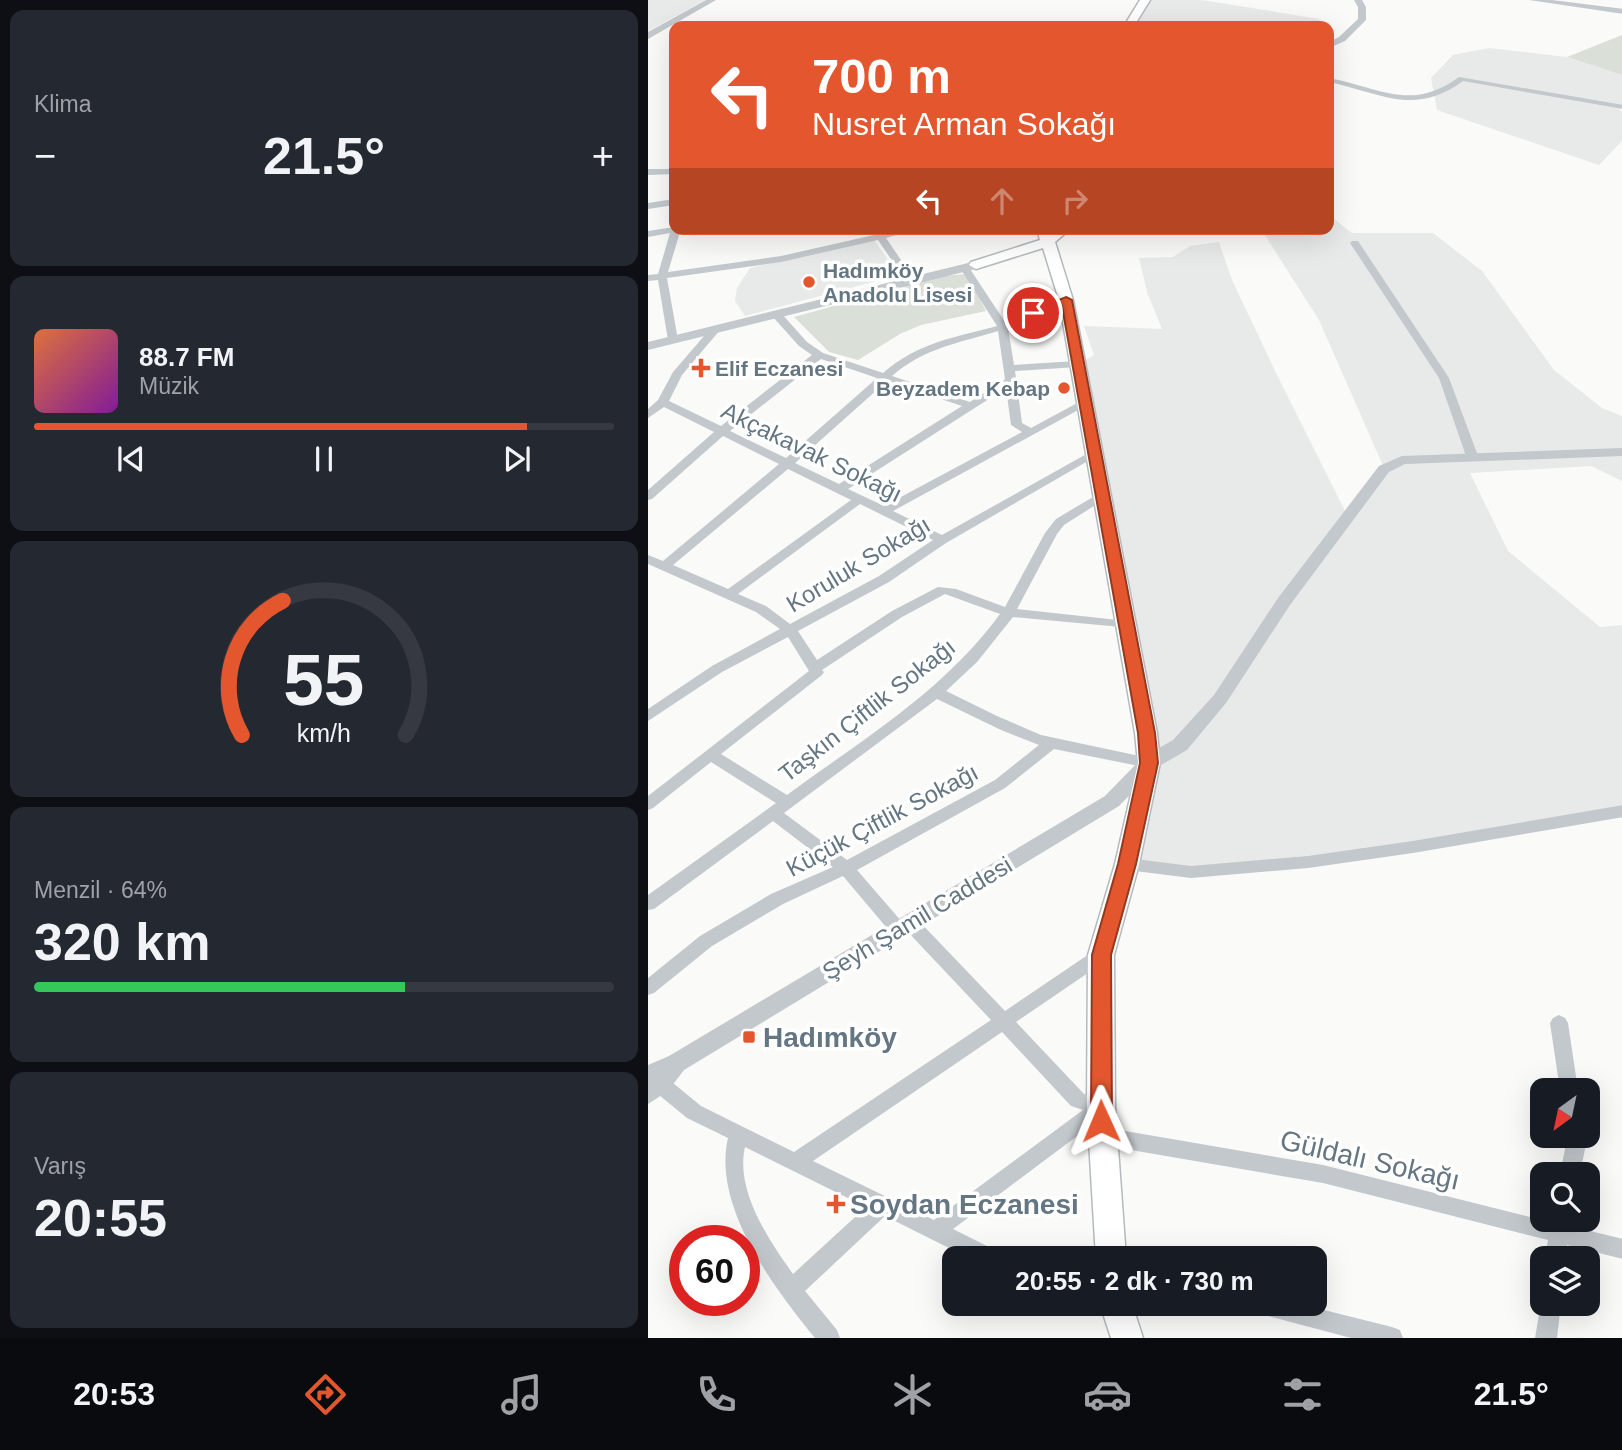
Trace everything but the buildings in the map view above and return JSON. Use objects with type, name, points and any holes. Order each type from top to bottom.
[{"type":"main road","points":[[1121,21],[1133,0]]},
{"type":"main road","points":[[1132,21],[1145,0]]},
{"type":"main road","points":[[970,266],[1044,235]]},
{"type":"main road","points":[[1052,235],[1067,277],[1066,300],[1127,625],[1149,763],[1127,864],[1101,955],[1101,1107],[1110,1246]]},
{"type":"main road","points":[[1120,1316],[1127,1338]]},
{"type":"street","points":[[675,21],[712,0]]},
{"type":"street","points":[[688,21],[723,0]]},
{"type":"street","points":[[1334,43],[1342,39],[1362,20],[1362,7],[1357,0]]},
{"type":"street","points":[[1533,0],[1623,12]]},
{"type":"street","points":[[648,36],[669,24]]},
{"type":"street","points":[[648,44],[669,32]]},
{"type":"street","points":[[1334,81],[1399,99],[1422,100],[1454,86],[1462,79],[1623,107]]},
{"type":"street","points":[[648,172],[669,172]]},
{"type":"street","points":[[648,206],[669,203]]},
{"type":"street","points":[[648,234],[669,230]]},
{"type":"street","points":[[672,341],[662,276],[675,235]]},
{"type":"street","points":[[648,278],[781,259],[868,235]]},
{"type":"street","points":[[881,235],[910,282]]},
{"type":"street","points":[[1355,243],[1444,378],[1472,456]]},
{"type":"street","points":[[648,346],[970,266],[1003,327],[1017,425],[1031,432]]},
{"type":"street","points":[[664,566],[788,463],[904,360],[924,349],[1003,327],[1066,300]]},
{"type":"street","points":[[777,315],[803,344],[819,355],[969,405]]},
{"type":"street","points":[[648,415],[663,402],[677,374],[714,330]]},
{"type":"street","points":[[648,496],[723,431],[819,355]]},
{"type":"street","points":[[840,489],[969,405],[1010,374],[1077,364]]},
{"type":"street","name":"Akçakavak Sokağı","points":[[663,402],[942,540]]},
{"type":"street","points":[[884,511],[1084,403]]},
{"type":"street","name":"Şeyh Şamil Caddesi","points":[[648,1105],[652,1084],[677,1063],[1112,801],[1149,763],[1180,745],[1220,699],[1300,580],[1384,469],[1402,460],[1623,452]]},
{"type":"street","name":"Koruluk Sokağı","points":[[648,716],[717,670],[884,579],[942,540],[1094,454]]},
{"type":"street","name":"Taşkın Çiftlik Sokağı","points":[[648,904],[885,731],[934,691],[994,634],[1009,612],[1044,545],[1060,522],[1102,497]]},
{"type":"street","points":[[730,594],[860,499]]},
{"type":"street","points":[[648,559],[761,610],[791,631],[817,672],[648,804]]},
{"type":"street","points":[[815,668],[905,610],[943,590],[966,596],[993,610],[1127,625]]},
{"type":"street","points":[[934,691],[989,719],[1051,743],[1149,763]]},
{"type":"street","name":"Küçük Çiftlik Sokağı","points":[[648,988],[706,941],[778,899],[846,868],[1000,784],[1051,743]]},
{"type":"street","points":[[711,755],[787,802]]},
{"type":"street","points":[[1127,864],[1191,872],[1308,862],[1623,811]]},
{"type":"street","points":[[773,813],[846,868],[1078,1100],[1101,1107]]},
{"type":"street","points":[[795,1162],[1101,955]]},
{"type":"street","points":[[1559,1023],[1567,1078]]},
{"type":"street","points":[[652,1084],[694,1112],[966,1246]]},
{"type":"street","points":[[935,1231],[1101,1107]]},
{"type":"street","points":[[738,1134],[732,1147],[737,1193],[775,1266],[829,1338]]},
{"type":"street","name":"Güldalı Sokağı","points":[[1102,1136],[1324,1174],[1530,1220]]},
{"type":"street","points":[[792,1289],[883,1205]]},
{"type":"street","name":"Güldalı Sokağı","points":[[1574,1232],[1623,1249]]},
{"type":"street","points":[[1308,1316],[1392,1338]]},
{"type":"street","points":[[1546,1338],[1549,1316]]},
{"type":"shaded area","points":[[648,0],[705,0],[648,31]]},
{"type":"shaded area","points":[[1150,0],[1202,0],[1320,21],[1137,21]]},
{"type":"shaded area","points":[[1622,35],[1622,75],[1567,57]]},
{"type":"shaded area","points":[[1489,48],[1567,57],[1622,75],[1622,107],[1619,110],[1622,111],[1622,141],[1599,165],[1437,110],[1431,78],[1453,55]]},
{"type":"shaded area","points":[[1334,219],[1352,233],[1433,233],[1482,271],[1554,370],[1602,408],[1622,416],[1622,481],[1591,466],[1470,473],[1508,551],[1600,627],[1622,625],[1622,811],[1413,847],[1191,872],[1127,864],[1154,765],[1084,361],[1094,355],[1084,326],[1162,329],[1147,292],[1139,258],[1173,257],[1190,246],[1219,242],[1232,280],[1347,515],[1384,468],[1319,320],[1265,235],[1334,235]]},
{"type":"shaded area","name":"Hadımköy Anadolu Lisesi","points":[[874,240],[899,275],[745,316],[735,301],[737,288],[750,268]]},
{"type":"shaded area","points":[[967,274],[986,311],[921,325],[900,334],[858,360],[829,352],[794,317],[942,276]]},
{"type":"place","name":"Hadımköy Anadolu Lisesi","points":[[809,282]]},
{"type":"place","name":"Elif Eczanesi","points":[[701,368]]},
{"type":"place","name":"Beyzadem Kebap","points":[[1064,388]]},
{"type":"place","name":"Hadımköy","points":[[749,1037]]},
{"type":"place","name":"Soydan Eczanesi","points":[[836,1204]]},
{"type":"route","points":[[1033,313],[1066,300],[1127,625],[1149,763],[1127,864],[1101,955],[1101,1121]]}]
